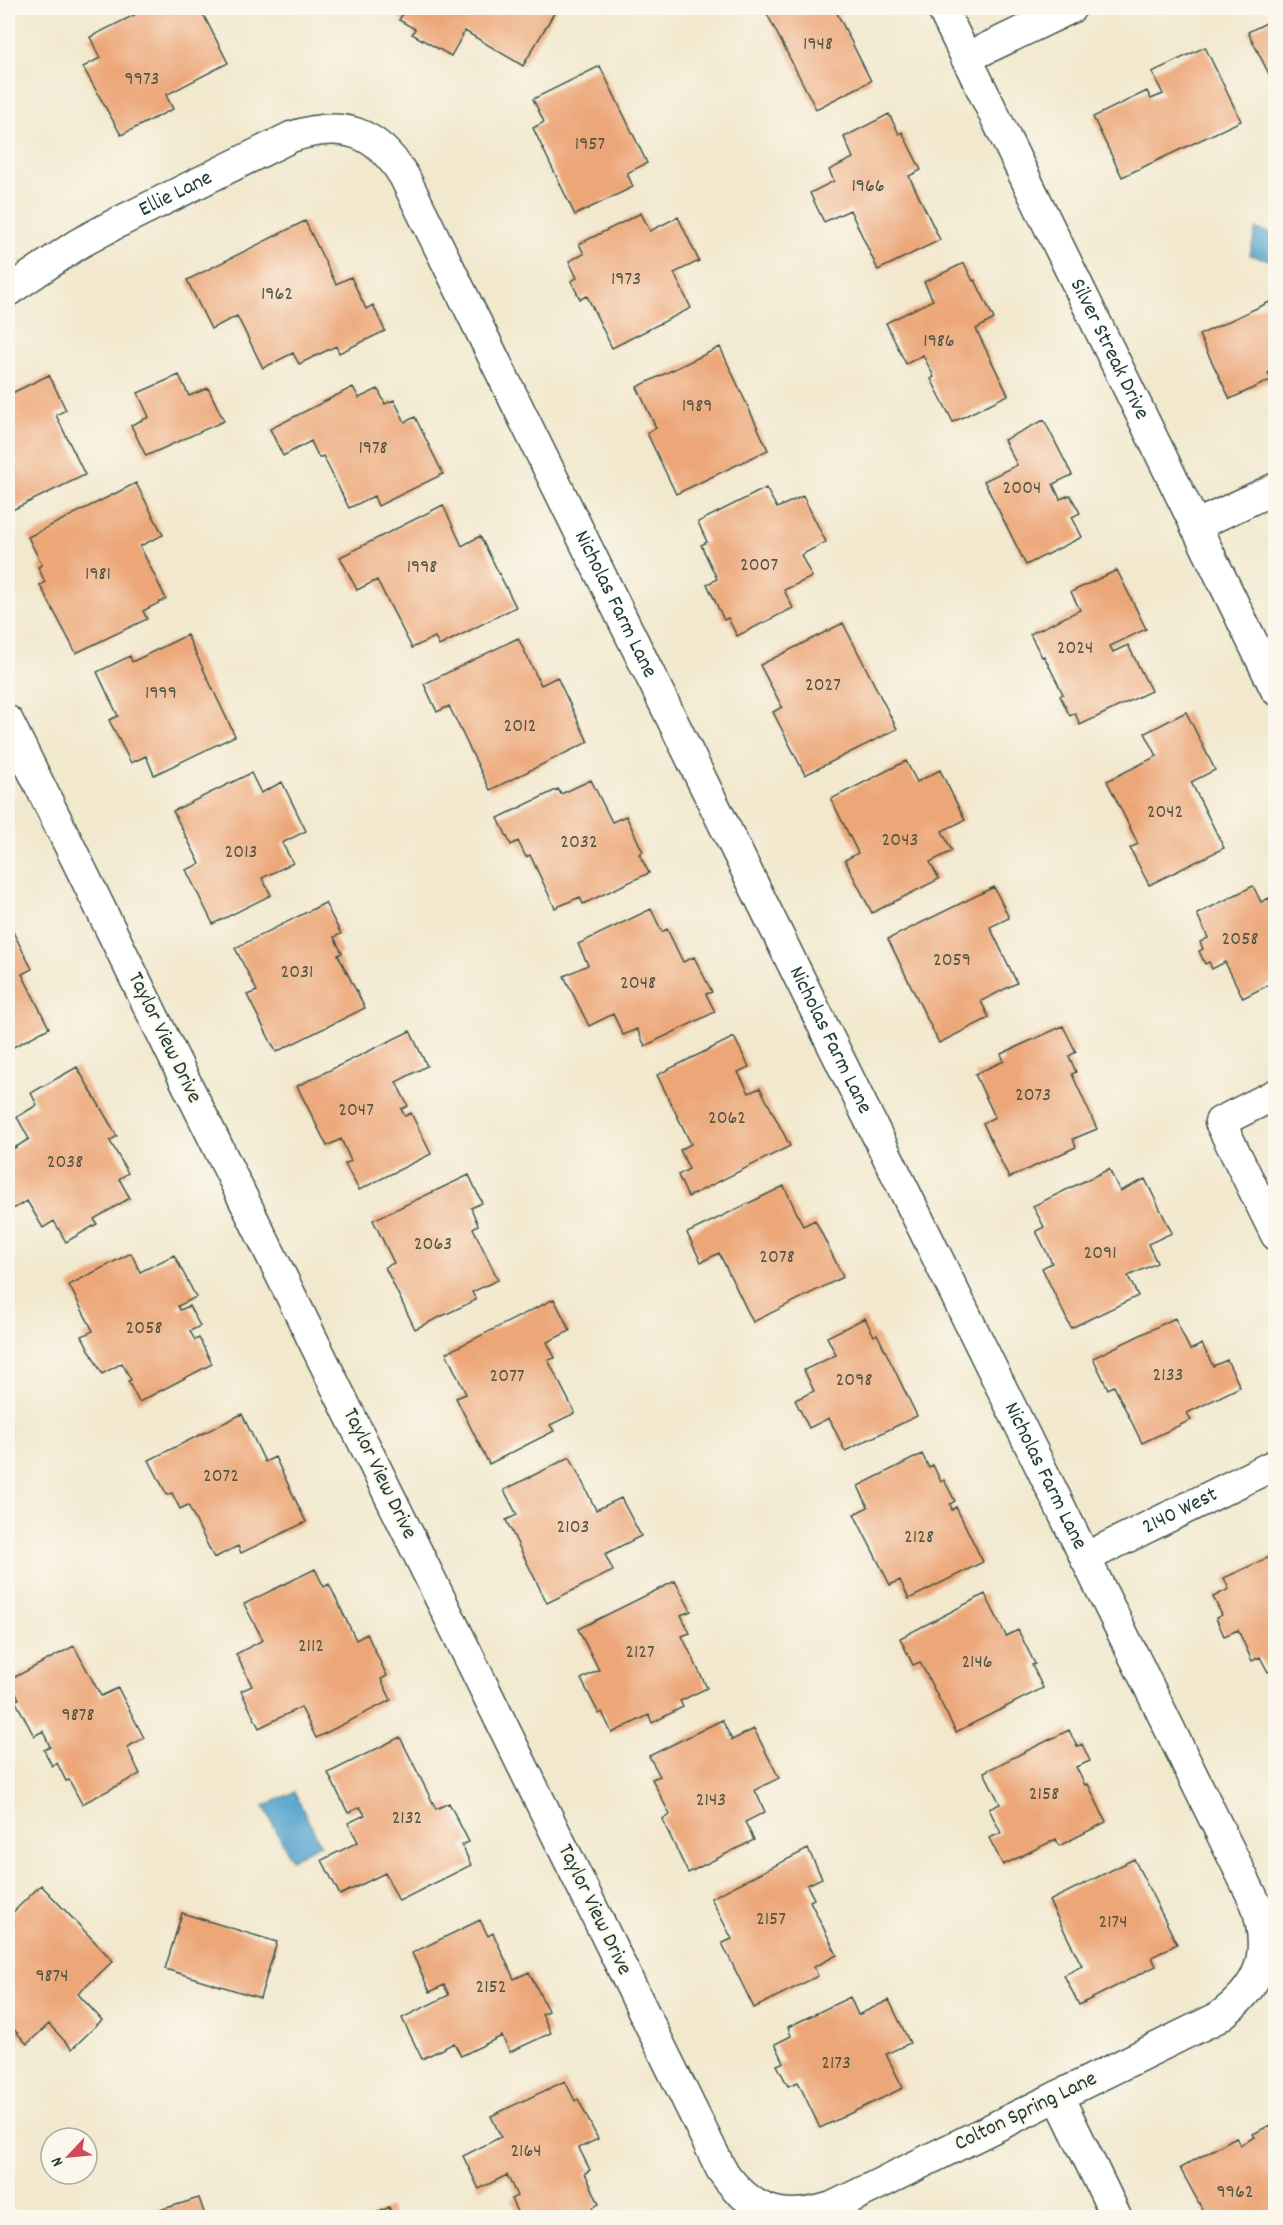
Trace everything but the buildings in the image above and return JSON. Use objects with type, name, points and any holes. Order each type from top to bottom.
[{"type":"street","name":"Silver Streak Drive","points":[[942,8],[1275,690]]},
{"type":"street","points":[[966,58],[1071,8]]},
{"type":"street","name":"Ellie Lane","points":[[8,291],[78,244],[291,137],[312,130],[334,129],[356,133]]},
{"type":"street","name":"Nicholas Farm Lane","points":[[356,133],[376,143],[393,157],[404,176],[1256,1904],[1263,1925],[1265,1947],[1260,1968]]},
{"type":"street","points":[[1195,526],[1275,488]]},
{"type":"street","name":"Taylor View Drive","points":[[8,721],[722,2169],[734,2187],[750,2202],[769,2211]]},
{"type":"street","points":[[1275,1094],[1220,1122],[1275,1235]]},
{"type":"street","name":"2140 West","points":[[1085,1558],[1275,1464]]},
{"type":"street","name":"Colton Spring Lane","points":[[769,2211],[791,2215],[812,2214],[832,2207],[1217,2018],[1236,2005],[1251,1988],[1260,1968]]},
{"type":"street","points":[[1058,2096],[1117,2217]]},
{"type":"water","points":[[1256,229],[1275,234],[1275,261],[1250,255]]},
{"type":"water","points":[[294,1792],[320,1844],[291,1859],[264,1806]]}]
